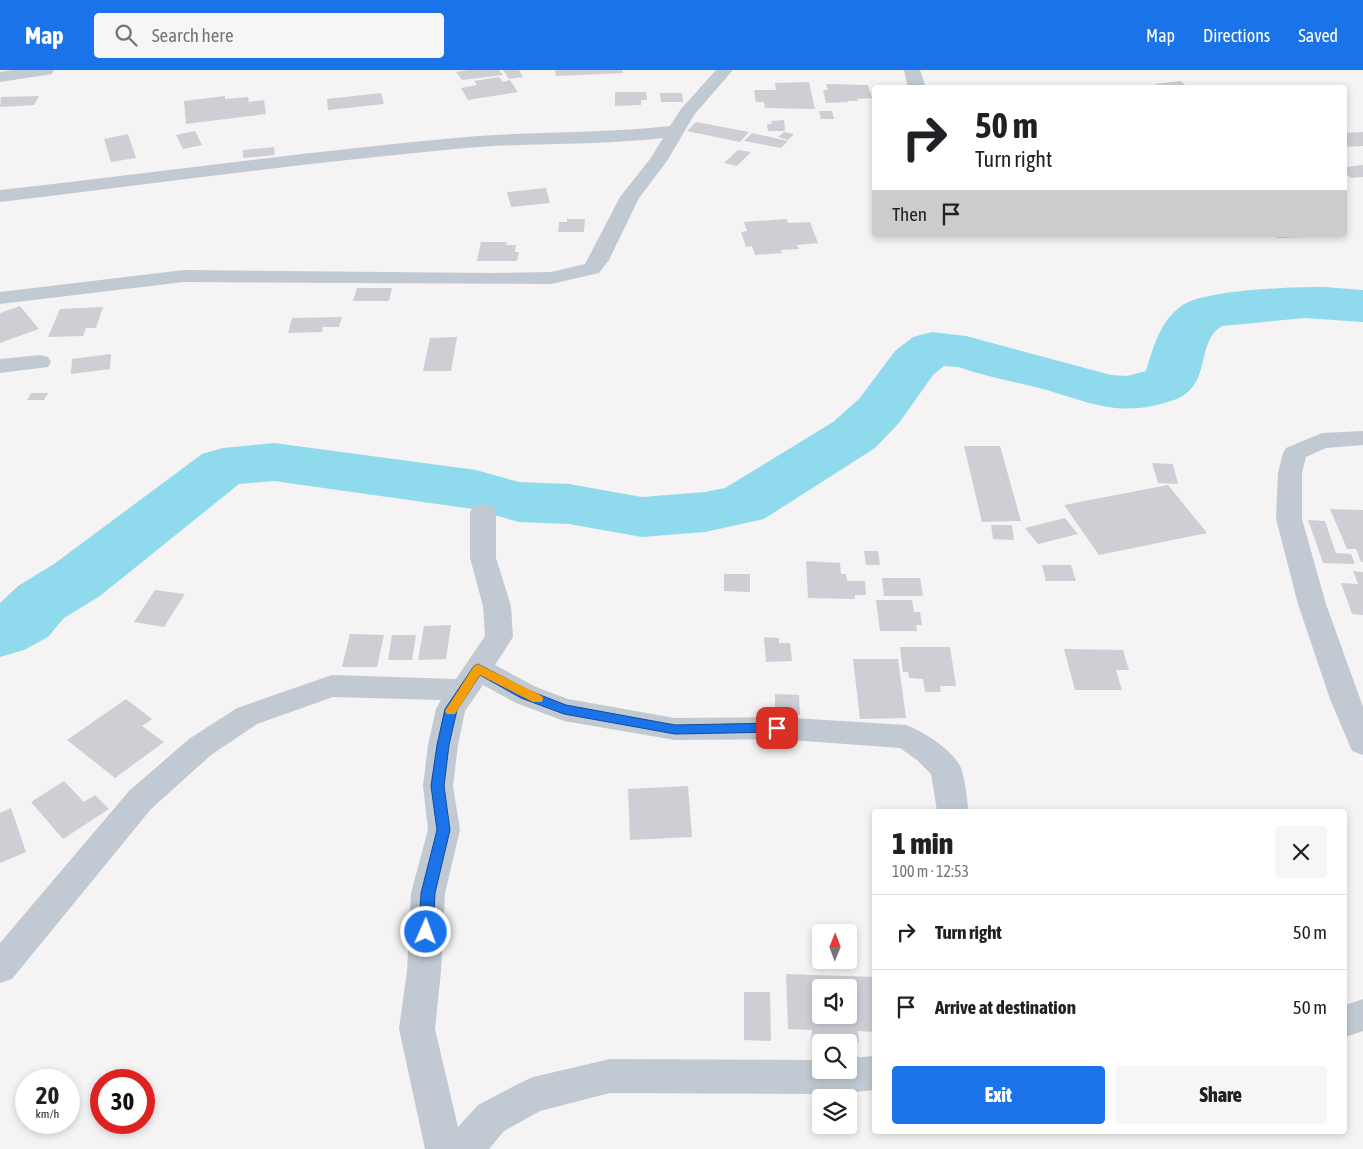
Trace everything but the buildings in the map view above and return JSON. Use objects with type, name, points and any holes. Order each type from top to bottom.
[{"type":"street","points":[[0,77],[46,70]]},
{"type":"street","points":[[0,298],[184,276],[490,279],[551,278],[592,270],[599,260],[630,197],[658,161],[687,113],[725,70]]},
{"type":"street","points":[[912,70],[916,85]]},
{"type":"street","points":[[0,196],[456,143],[538,138],[624,137],[677,130]]},
{"type":"street","points":[[0,366],[40,362]]},
{"type":"street","points":[[1363,438],[1322,441],[1295,453],[1290,473],[1288,519],[1312,604],[1345,699],[1363,743]]},
{"type":"street","points":[[444,1149],[417,1029],[424,971],[428,893],[444,830],[438,786],[442,753],[451,709],[499,637],[498,606],[483,558],[483,512]]},
{"type":"street","points":[[0,968],[140,800],[200,747],[247,716],[332,686],[471,680],[526,694],[564,710],[675,729],[777,728],[906,737],[928,752],[946,770],[951,788],[953,809]]},
{"type":"street","points":[[1347,1020],[1363,1015]]},
{"type":"street","points":[[464,1149],[491,1118],[533,1094],[610,1076],[834,1077],[872,1073]]},
{"type":"waterway","points":[[0,633],[24,620],[41,602],[77,580],[223,467],[274,462],[476,490],[519,502],[569,504],[642,517],[705,512],[742,505],[854,435],[879,411],[914,363],[932,348],[966,352],[996,362],[1062,377],[1105,391],[1127,393],[1149,390],[1165,383],[1171,378],[1179,349],[1187,331],[1199,317],[1208,312],[1285,303],[1363,306]]},
{"type":"slow traffic","points":[[451,711],[478,669],[537,699]]},
{"type":"route","points":[[426,932],[428,893],[444,830],[438,786],[443,745],[451,709],[478,669],[526,694],[564,710],[675,729],[777,728]]}]
